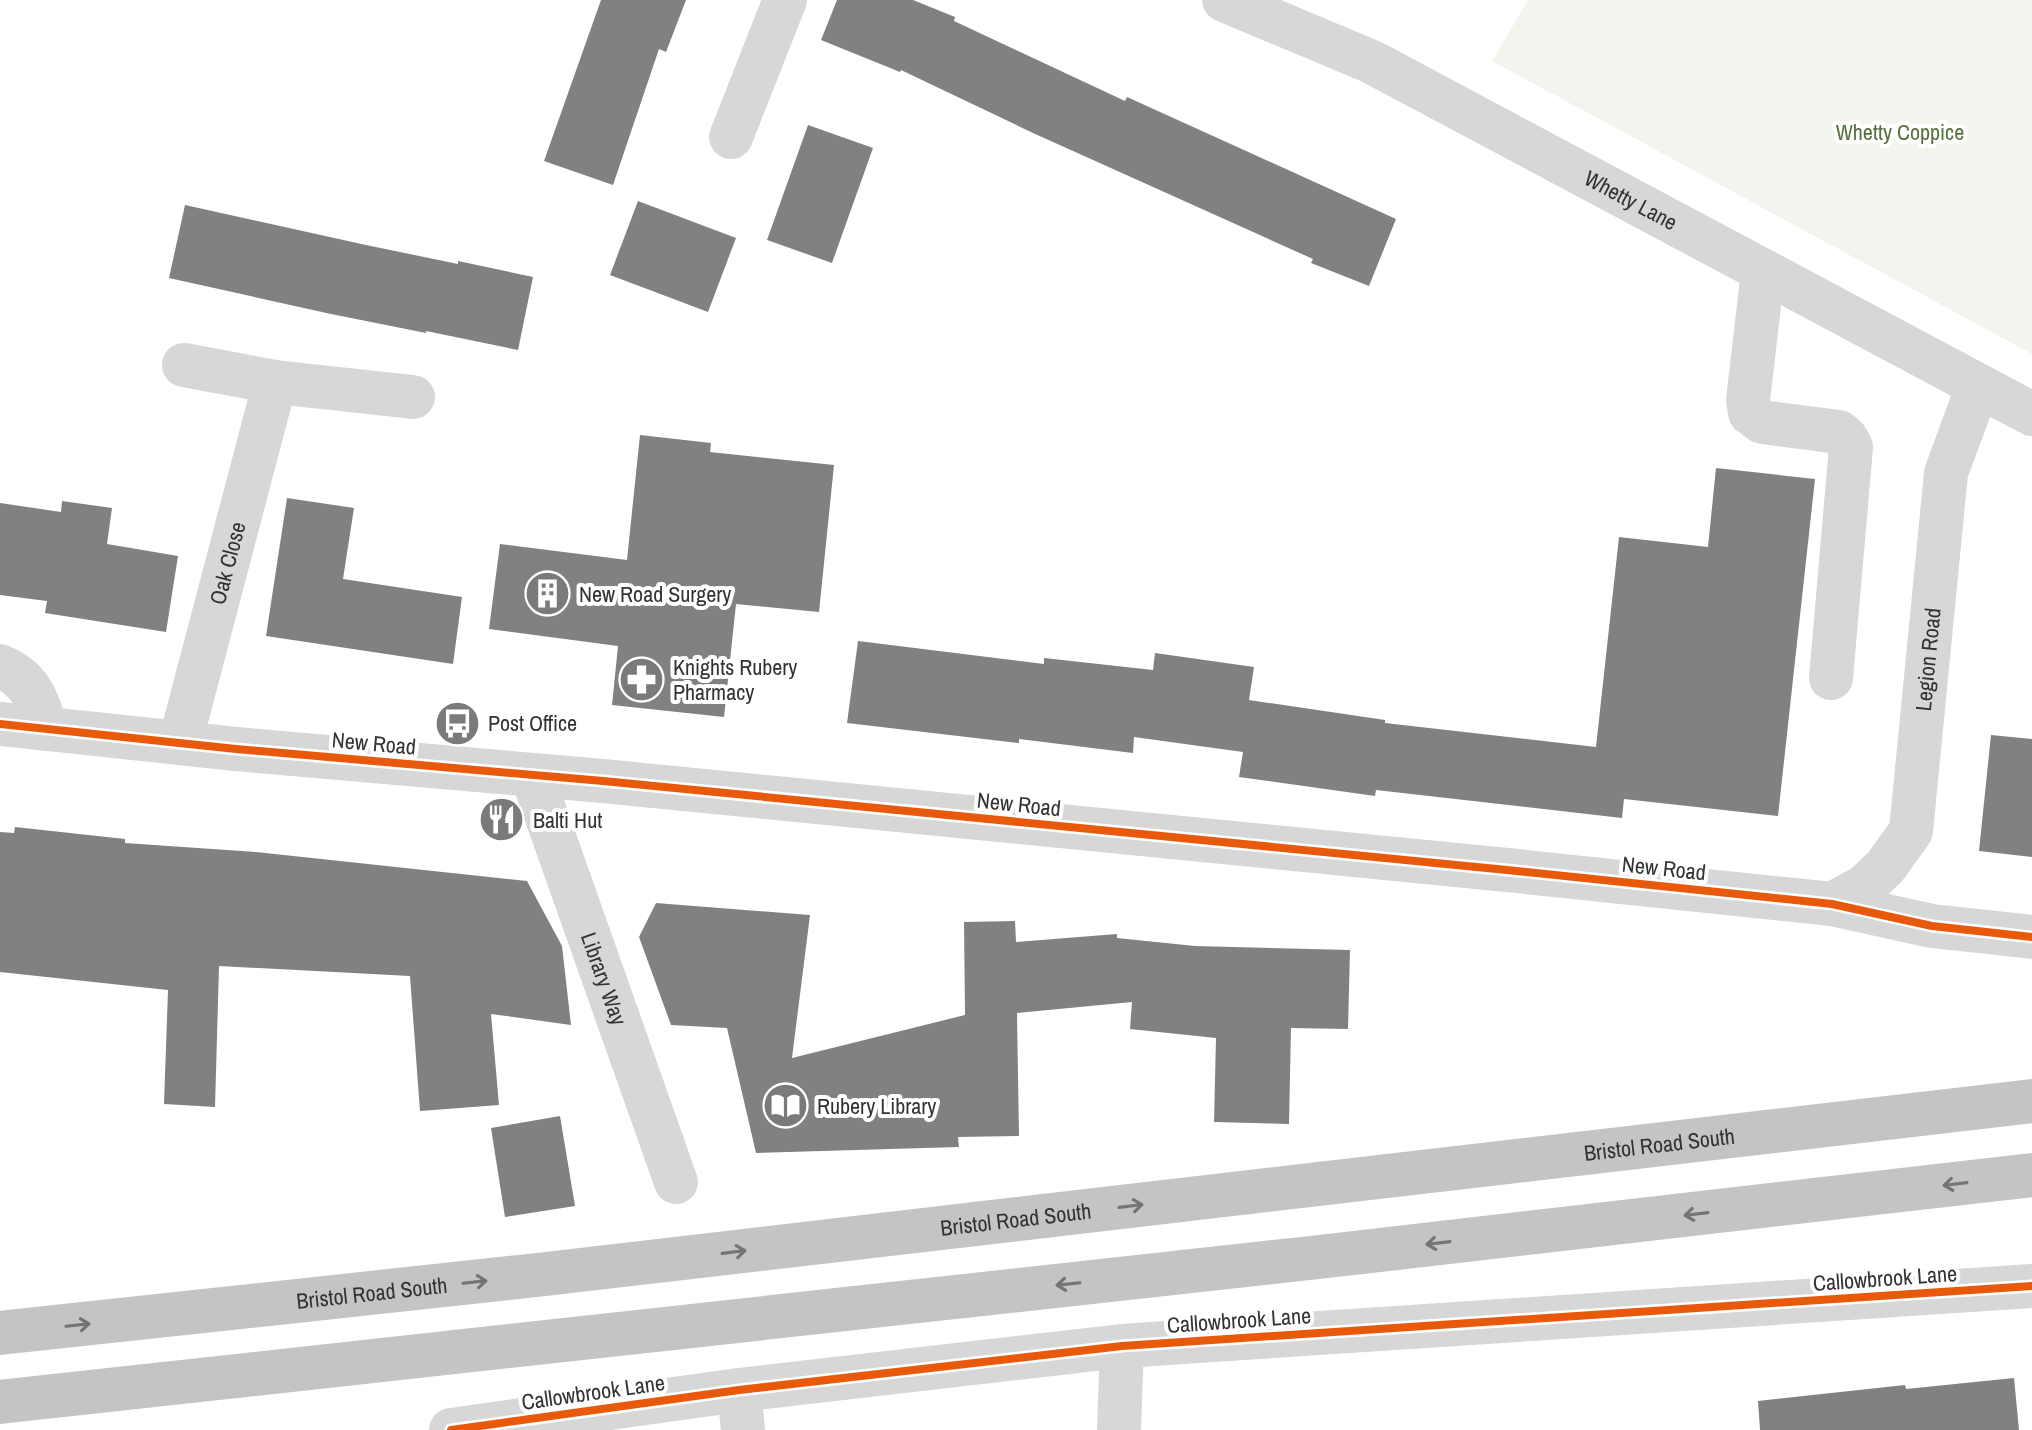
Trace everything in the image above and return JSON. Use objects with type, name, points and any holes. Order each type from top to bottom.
[{"type":"highway","name":"Bristol Road South","points":[[0,1333],[585,1270],[2032,1101]]},
{"type":"highway","points":[[0,1402],[1294,1260],[2032,1175]]},
{"type":"street","points":[[731,137],[785,0]]},
{"type":"street","name":"Whetty Lane","points":[[1224,0],[1372,62],[2032,414]]},
{"type":"street","points":[[1763,271],[1748,400],[1750,413],[1762,422],[1839,432],[1851,447],[1831,678]]},
{"type":"street","points":[[184,365],[275,382],[413,397]]},
{"type":"street","name":"Oak Close","points":[[180,743],[275,382]]},
{"type":"street","name":"Legion Road","points":[[1832,904],[1865,886],[1885,867],[1911,831],[1946,473],[1978,386]]},
{"type":"street","points":[[0,666],[16,672],[36,696],[46,729]]},
{"type":"street","name":"New Road","points":[[0,724],[1491,868],[1832,904],[1932,926],[2032,937]]},
{"type":"street","name":"Library Way","points":[[532,775],[676,1182]]},
{"type":"street","name":"Callowbrook Lane","points":[[451,1430],[741,1410],[1122,1346],[2032,1286]]},
{"type":"street","points":[[1119,1430],[1122,1346]]},
{"type":"green space","name":"Whetty Coppice","points":[[1528,0],[2032,0],[2032,354],[1492,61]]},
{"type":"building","points":[[601,0],[686,0],[666,52],[659,49],[613,185],[544,161]]},
{"type":"building","points":[[837,0],[913,0],[955,17],[954,21],[1125,101],[1127,97],[1396,219],[1369,286],[1311,263],[1313,259],[901,70],[821,40]]},
{"type":"building","points":[[808,125],[873,148],[832,263],[767,240]]},
{"type":"building","points":[[638,201],[736,238],[708,312],[610,275]]},
{"type":"building","points":[[185,205],[366,245],[533,277],[518,350],[331,314],[169,278]]},
{"type":"building","points":[[640,435],[711,443],[710,452],[834,465],[819,612],[736,604],[724,717],[612,705],[618,646],[489,629],[500,544],[627,560]]},
{"type":"building","points":[[1716,468],[1815,479],[1778,816],[1624,799],[1622,818],[1376,790],[1375,796],[1239,777],[1243,752],[1134,737],[1133,753],[847,723],[858,641],[1044,664],[1044,658],[1153,670],[1155,653],[1254,667],[1249,700],[1385,720],[1385,723],[1596,747],[1619,537],[1708,547]]},
{"type":"building","points":[[287,498],[354,508],[343,579],[462,597],[453,664],[266,636]]},
{"type":"building","points":[[62,501],[112,508],[107,544],[178,556],[166,632],[45,613],[47,601],[0,595],[0,503],[61,512]]},
{"type":"building","points":[[1991,735],[2032,739],[2032,857],[1979,851]]},
{"type":"building","points":[[15,827],[125,839],[125,843],[256,852],[527,881],[562,946],[571,1025],[491,1014],[499,1105],[420,1111],[410,976],[219,966],[215,1107],[164,1104],[168,990],[0,972],[0,832],[14,833]]},
{"type":"building","points":[[656,903],[810,915],[792,1058],[965,1015],[964,922],[1015,921],[1016,942],[1117,934],[1117,938],[1195,946],[1350,950],[1348,1029],[1291,1028],[1289,1124],[1214,1122],[1216,1038],[1130,1029],[1132,1002],[1017,1013],[1019,1136],[958,1137],[959,1147],[756,1153],[727,1028],[671,1025],[639,937]]},
{"type":"building","points":[[560,1116],[575,1206],[505,1217],[491,1128]]},
{"type":"building","points":[[2014,1378],[2019,1430],[1760,1430],[1758,1401],[1905,1385],[1906,1389]]},
{"type":"cycle path","points":[[0,724],[1832,904],[1932,926],[2032,937]]},
{"type":"cycle path","points":[[451,1430],[739,1390],[1122,1346],[2032,1286]]},
{"type":"place","name":"New Road Surgery","points":[[548,594]]},
{"type":"place","name":"Knights Rubery Pharmacy","points":[[642,680]]},
{"type":"place","name":"Post Office","points":[[457,723]]},
{"type":"place","name":"Balti Hut","points":[[502,820]]},
{"type":"place","name":"Rubery Library","points":[[786,1106]]}]
